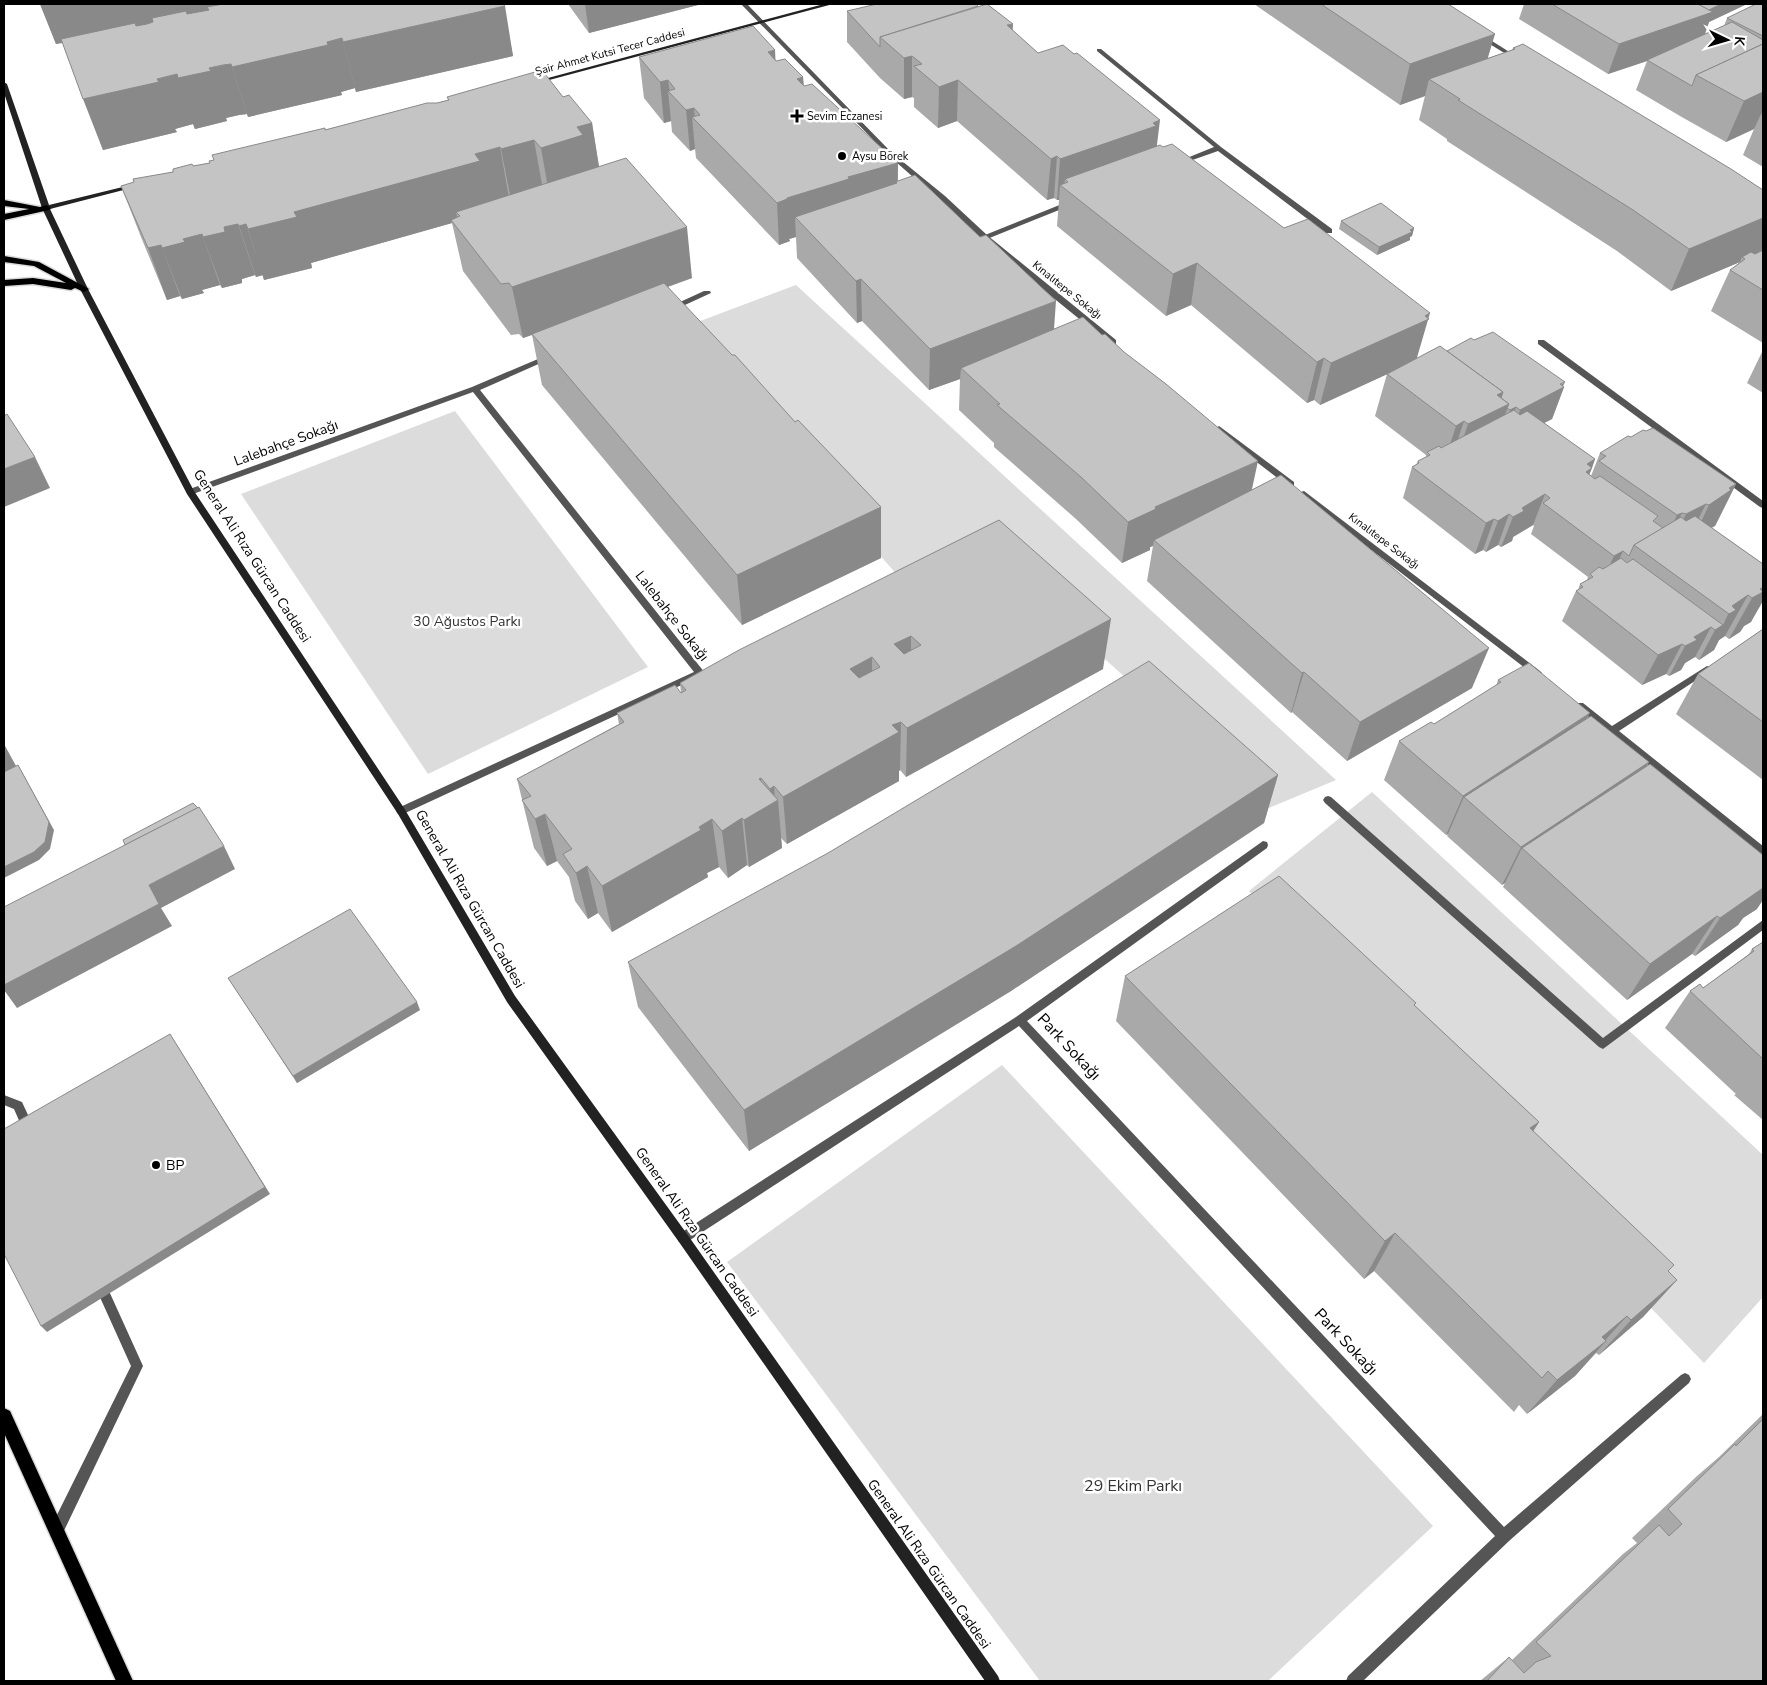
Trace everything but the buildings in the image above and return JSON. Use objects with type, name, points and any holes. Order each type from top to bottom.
[{"type":"main road","name":"Şair Ahmet Kutsi Tecer Caddesi","points":[[525,84],[830,4]]},
{"type":"main road","name":"General Ali Rıza Gürcan Caddesi","points":[[4,84],[46,208],[84,289],[190,492],[401,811],[511,999],[683,1238],[993,1681]]},
{"type":"main road","points":[[4,218],[146,183]]},
{"type":"main road","points":[[4,203],[46,208]]},
{"type":"main road","points":[[4,259],[36,264],[84,289]]},
{"type":"main road","points":[[4,283],[33,281],[84,289]]},
{"type":"main road","points":[[4,1416],[125,1681]]},
{"type":"street","name":"Kınalıtepe Sokağı","points":[[744,4],[889,153],[984,237],[1120,348]]},
{"type":"street","points":[[1478,34],[1526,64]]},
{"type":"street","points":[[1099,50],[1219,148],[1329,231]]},
{"type":"street","points":[[1174,165],[1219,148]]},
{"type":"street","points":[[984,237],[1074,203]]},
{"type":"street","points":[[662,312],[707,293]]},
{"type":"street","points":[[1540,342],[1763,506]]},
{"type":"street","name":"Lalebahçe Sokağı","points":[[190,492],[475,389],[555,356]]},
{"type":"street","name":"Lalebahçe Sokağı","points":[[401,811],[704,671],[475,389]]},
{"type":"street","name":"Kınalıtepe Sokağı","points":[[1210,422],[1547,681]]},
{"type":"street","points":[[1612,731],[1712,666]]},
{"type":"street","points":[[1569,698],[1763,851]]},
{"type":"street","points":[[1328,800],[1603,1044],[1763,924]]},
{"type":"street","name":"Park Sokağı","points":[[683,1238],[1020,1020],[1263,845]]},
{"type":"street","name":"Park Sokağı","points":[[1020,1020],[1504,1536]]},
{"type":"street","points":[[4,1100],[18,1106],[34,1142]]},
{"type":"street","points":[[56,1532],[137,1366],[93,1268]]},
{"type":"street","points":[[1353,1681],[1504,1536],[1685,1379]]},
{"type":"green space","points":[[796,285],[1336,780],[1269,808],[975,541],[908,587],[679,329]]},
{"type":"green space","name":"30 Ağustos Parkı","points":[[455,411],[648,667],[428,774],[241,494]]},
{"type":"green space","points":[[1372,792],[1763,1155],[1763,1297],[1704,1363],[1249,891]]},
{"type":"green space","name":"29 Ekim Parkı","points":[[1002,1065],[1433,1526],[1268,1681],[1040,1681],[727,1262]]},
{"type":"place","name":"Sevim Eczanesi","points":[[797,116]]},
{"type":"place","name":"Aysu Börek","points":[[842,156]]},
{"type":"place","name":"BP","points":[[156,1165]]}]
